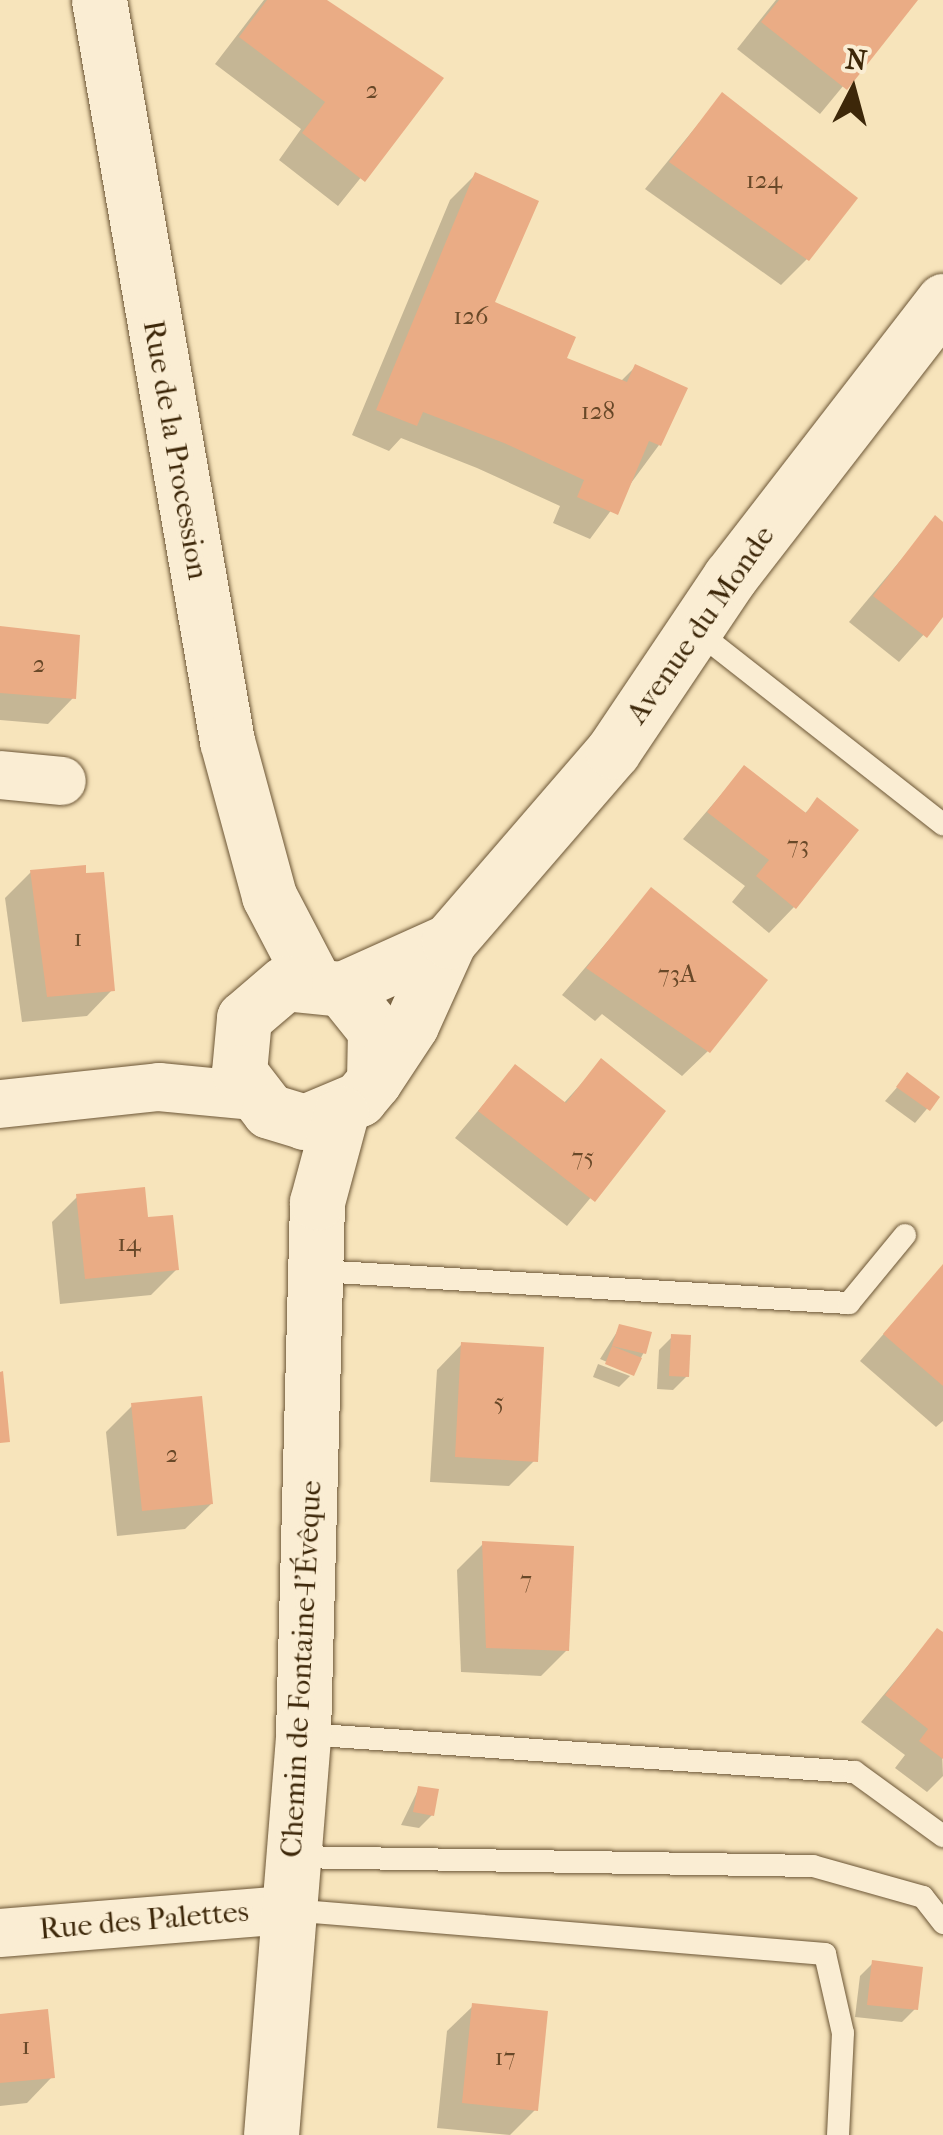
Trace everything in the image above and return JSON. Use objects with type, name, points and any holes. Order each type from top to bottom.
[{"type":"street","name":"Rue de la Procession","points":[[99,0],[228,741],[269,896],[328,984]]},
{"type":"street","name":"Avenue du Monde","points":[[358,1097],[449,942],[613,751],[699,633],[730,576],[943,301]]},
{"type":"street","points":[[0,775],[62,780]]},
{"type":"street","name":"Rue de la Procession","points":[[261,997],[269,896]]},
{"type":"street","name":"Avenue du Monde","points":[[328,984],[449,942]]},
{"type":"street","points":[[0,1104],[159,1087],[260,1103],[304,1122],[358,1097],[375,1030],[328,984],[261,997],[236,1044],[159,1087]]},
{"type":"street","points":[[236,1044],[260,1103]]},
{"type":"street","name":"Chemin de Fontaine-l'Évêque","points":[[271,2135],[302,1734],[319,1271],[317,1202],[358,1097]]},
{"type":"street","name":"Chemin de Fontaine-l'Évêque","points":[[260,1103],[317,1202]]},
{"type":"street","name":"Rue des Palettes","points":[[0,1933],[291,1884]]},
{"type":"lane","points":[[699,633],[943,824]]},
{"type":"lane","points":[[319,1271],[850,1303],[905,1235]]},
{"type":"lane","points":[[302,1734],[855,1772],[943,1836]]},
{"type":"lane","points":[[291,1884],[813,1866],[923,1898],[943,1922]]},
{"type":"lane","points":[[291,1884],[825,1954],[843,2033],[838,2135]]},
{"type":"building","points":[[267,0],[327,0],[444,78],[365,182],[302,133],[325,102],[239,37]]},
{"type":"building","points":[[779,0],[918,0],[847,90],[761,22]]},
{"type":"building","points":[[722,92],[858,198],[809,261],[669,162]]},
{"type":"building","points":[[475,172],[539,201],[495,302],[576,337],[567,358],[627,382],[635,364],[688,388],[661,446],[649,441],[618,515],[577,497],[584,480],[504,443],[423,412],[417,426],[376,410]]},
{"type":"building","points":[[935,515],[943,522],[943,617],[927,638],[873,596]]},
{"type":"building","points":[[0,626],[80,635],[76,699],[0,693]]},
{"type":"building","points":[[744,765],[806,813],[817,797],[859,830],[796,909],[756,876],[769,860],[707,812]]},
{"type":"building","points":[[86,865],[86,873],[104,872],[115,991],[47,997],[30,870]]},
{"type":"building","points":[[651,887],[768,980],[710,1053],[586,968]]},
{"type":"building","points":[[601,1058],[666,1111],[595,1202],[478,1111],[515,1064],[566,1103]]},
{"type":"building","points":[[907,1072],[940,1097],[930,1111],[896,1087]]},
{"type":"building","points":[[145,1187],[148,1217],[173,1215],[179,1270],[85,1279],[76,1194]]},
{"type":"building","points":[[943,1264],[943,1386],[883,1334]]},
{"type":"building","points":[[619,1324],[652,1332],[646,1354],[612,1346]]},
{"type":"building","points":[[671,1334],[691,1335],[689,1377],[669,1376]]},
{"type":"building","points":[[461,1342],[544,1347],[538,1462],[455,1457]]},
{"type":"building","points":[[612,1346],[642,1358],[634,1376],[605,1364]]},
{"type":"building","points":[[3,1371],[10,1442],[0,1443],[0,1372]]},
{"type":"building","points":[[202,1396],[213,1504],[142,1511],[131,1403]]},
{"type":"building","points":[[482,1541],[574,1546],[569,1651],[486,1648]]},
{"type":"building","points":[[937,1628],[943,1632],[943,1759],[919,1741],[928,1729],[885,1695]]},
{"type":"building","points":[[418,1786],[439,1789],[434,1816],[413,1812]]},
{"type":"building","points":[[872,1960],[923,1967],[918,2010],[867,2005]]},
{"type":"building","points":[[472,2003],[548,2011],[538,2111],[462,2103]]},
{"type":"building","points":[[48,2009],[55,2078],[0,2083],[0,2014]]}]
